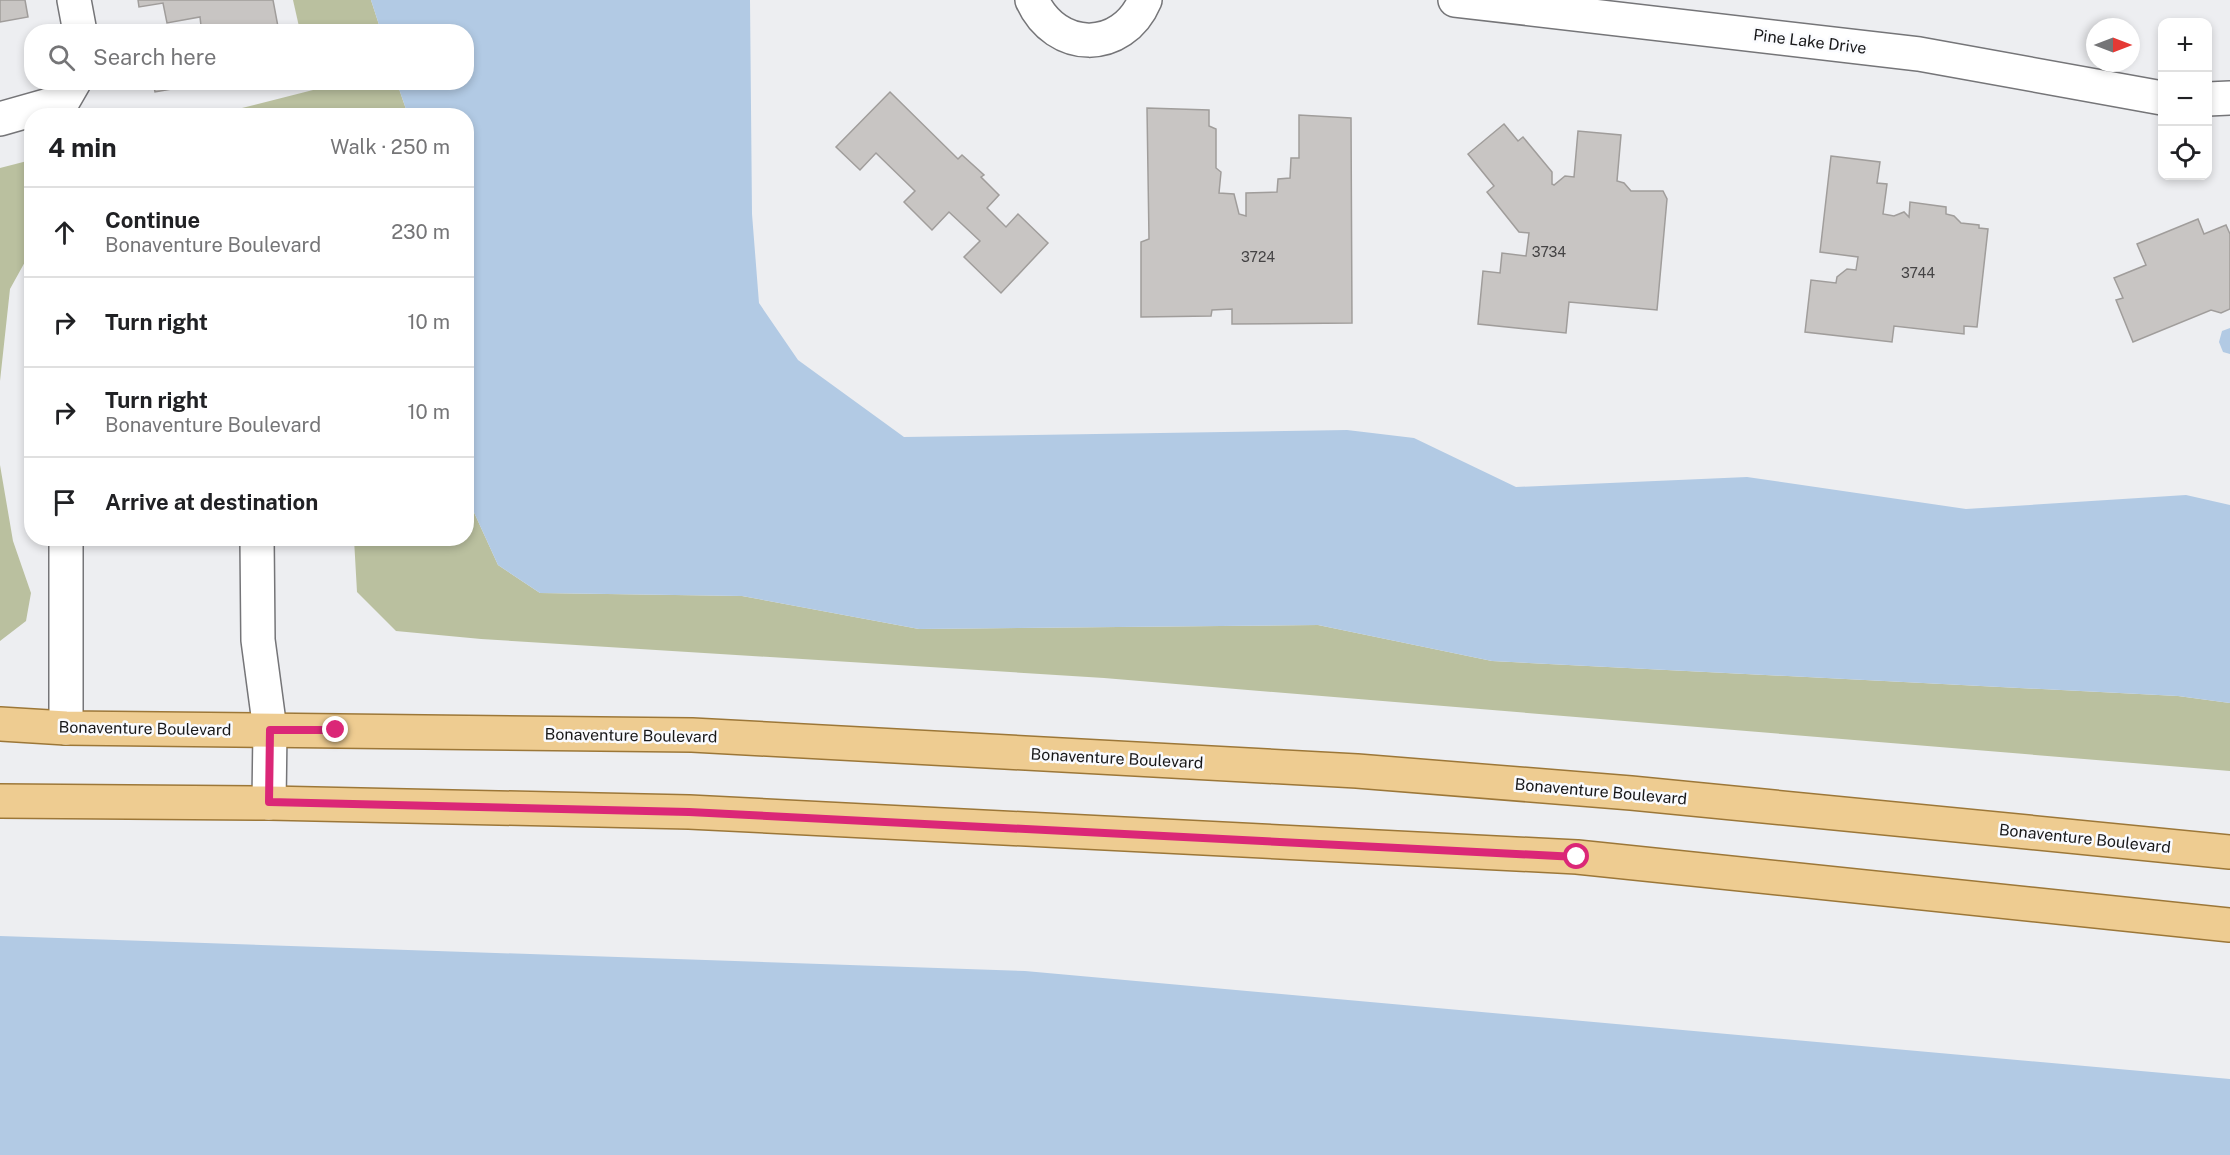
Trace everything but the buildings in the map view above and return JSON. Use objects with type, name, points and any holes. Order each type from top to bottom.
[{"type":"main road","name":"Bonaventure Boulevard","points":[[0,724],[66,728],[692,735],[1357,771],[1632,793],[2230,852]]},
{"type":"main road","points":[[0,801],[269,802],[689,812],[1577,857],[2230,925]]},
{"type":"street","points":[[74,0],[78,24]]},
{"type":"street","points":[[1032,0],[1038,14],[1051,28],[1067,37],[1086,41],[1104,39],[1122,30],[1136,18],[1145,0]]},
{"type":"street","name":"Pine Lake Drive","points":[[1455,0],[1919,54],[2158,97]]},
{"type":"street","points":[[38,108],[63,101],[69,90]]},
{"type":"street","points":[[2212,99],[2230,98]]},
{"type":"street","points":[[0,119],[24,112]]},
{"type":"street","points":[[66,546],[66,728]]},
{"type":"street","points":[[257,546],[258,640],[270,730],[269,802]]},
{"type":"green space","points":[[293,0],[371,0],[379,24],[298,24]]},
{"type":"green space","points":[[313,90],[399,90],[406,108],[242,108]]},
{"type":"green space","points":[[24,162],[24,264],[10,289],[0,381],[0,168]]},
{"type":"green space","points":[[0,465],[13,541],[31,593],[26,621],[0,641]]},
{"type":"green space","points":[[474,512],[498,565],[540,593],[742,596],[919,629],[1318,625],[1492,661],[2178,696],[2230,703],[2230,771],[1104,678],[481,639],[396,631],[357,592],[354,546],[474,546]]},
{"type":"water","points":[[371,0],[750,0],[752,214],[759,303],[798,360],[904,437],[1347,430],[1414,438],[1516,487],[1747,477],[1966,509],[2186,495],[2230,505],[2230,703],[2178,696],[1492,661],[1318,625],[919,629],[742,596],[540,593],[498,565],[474,512],[474,108],[406,108],[399,90],[474,90],[474,24],[379,24]]},
{"type":"water","points":[[2230,328],[2230,354],[2223,352],[2219,342],[2222,331]]},
{"type":"water","points":[[0,936],[1025,971],[2230,1079],[2230,1155],[0,1155]]},
{"type":"route","points":[[336,730],[270,730],[269,802],[689,812],[1577,857]]}]
